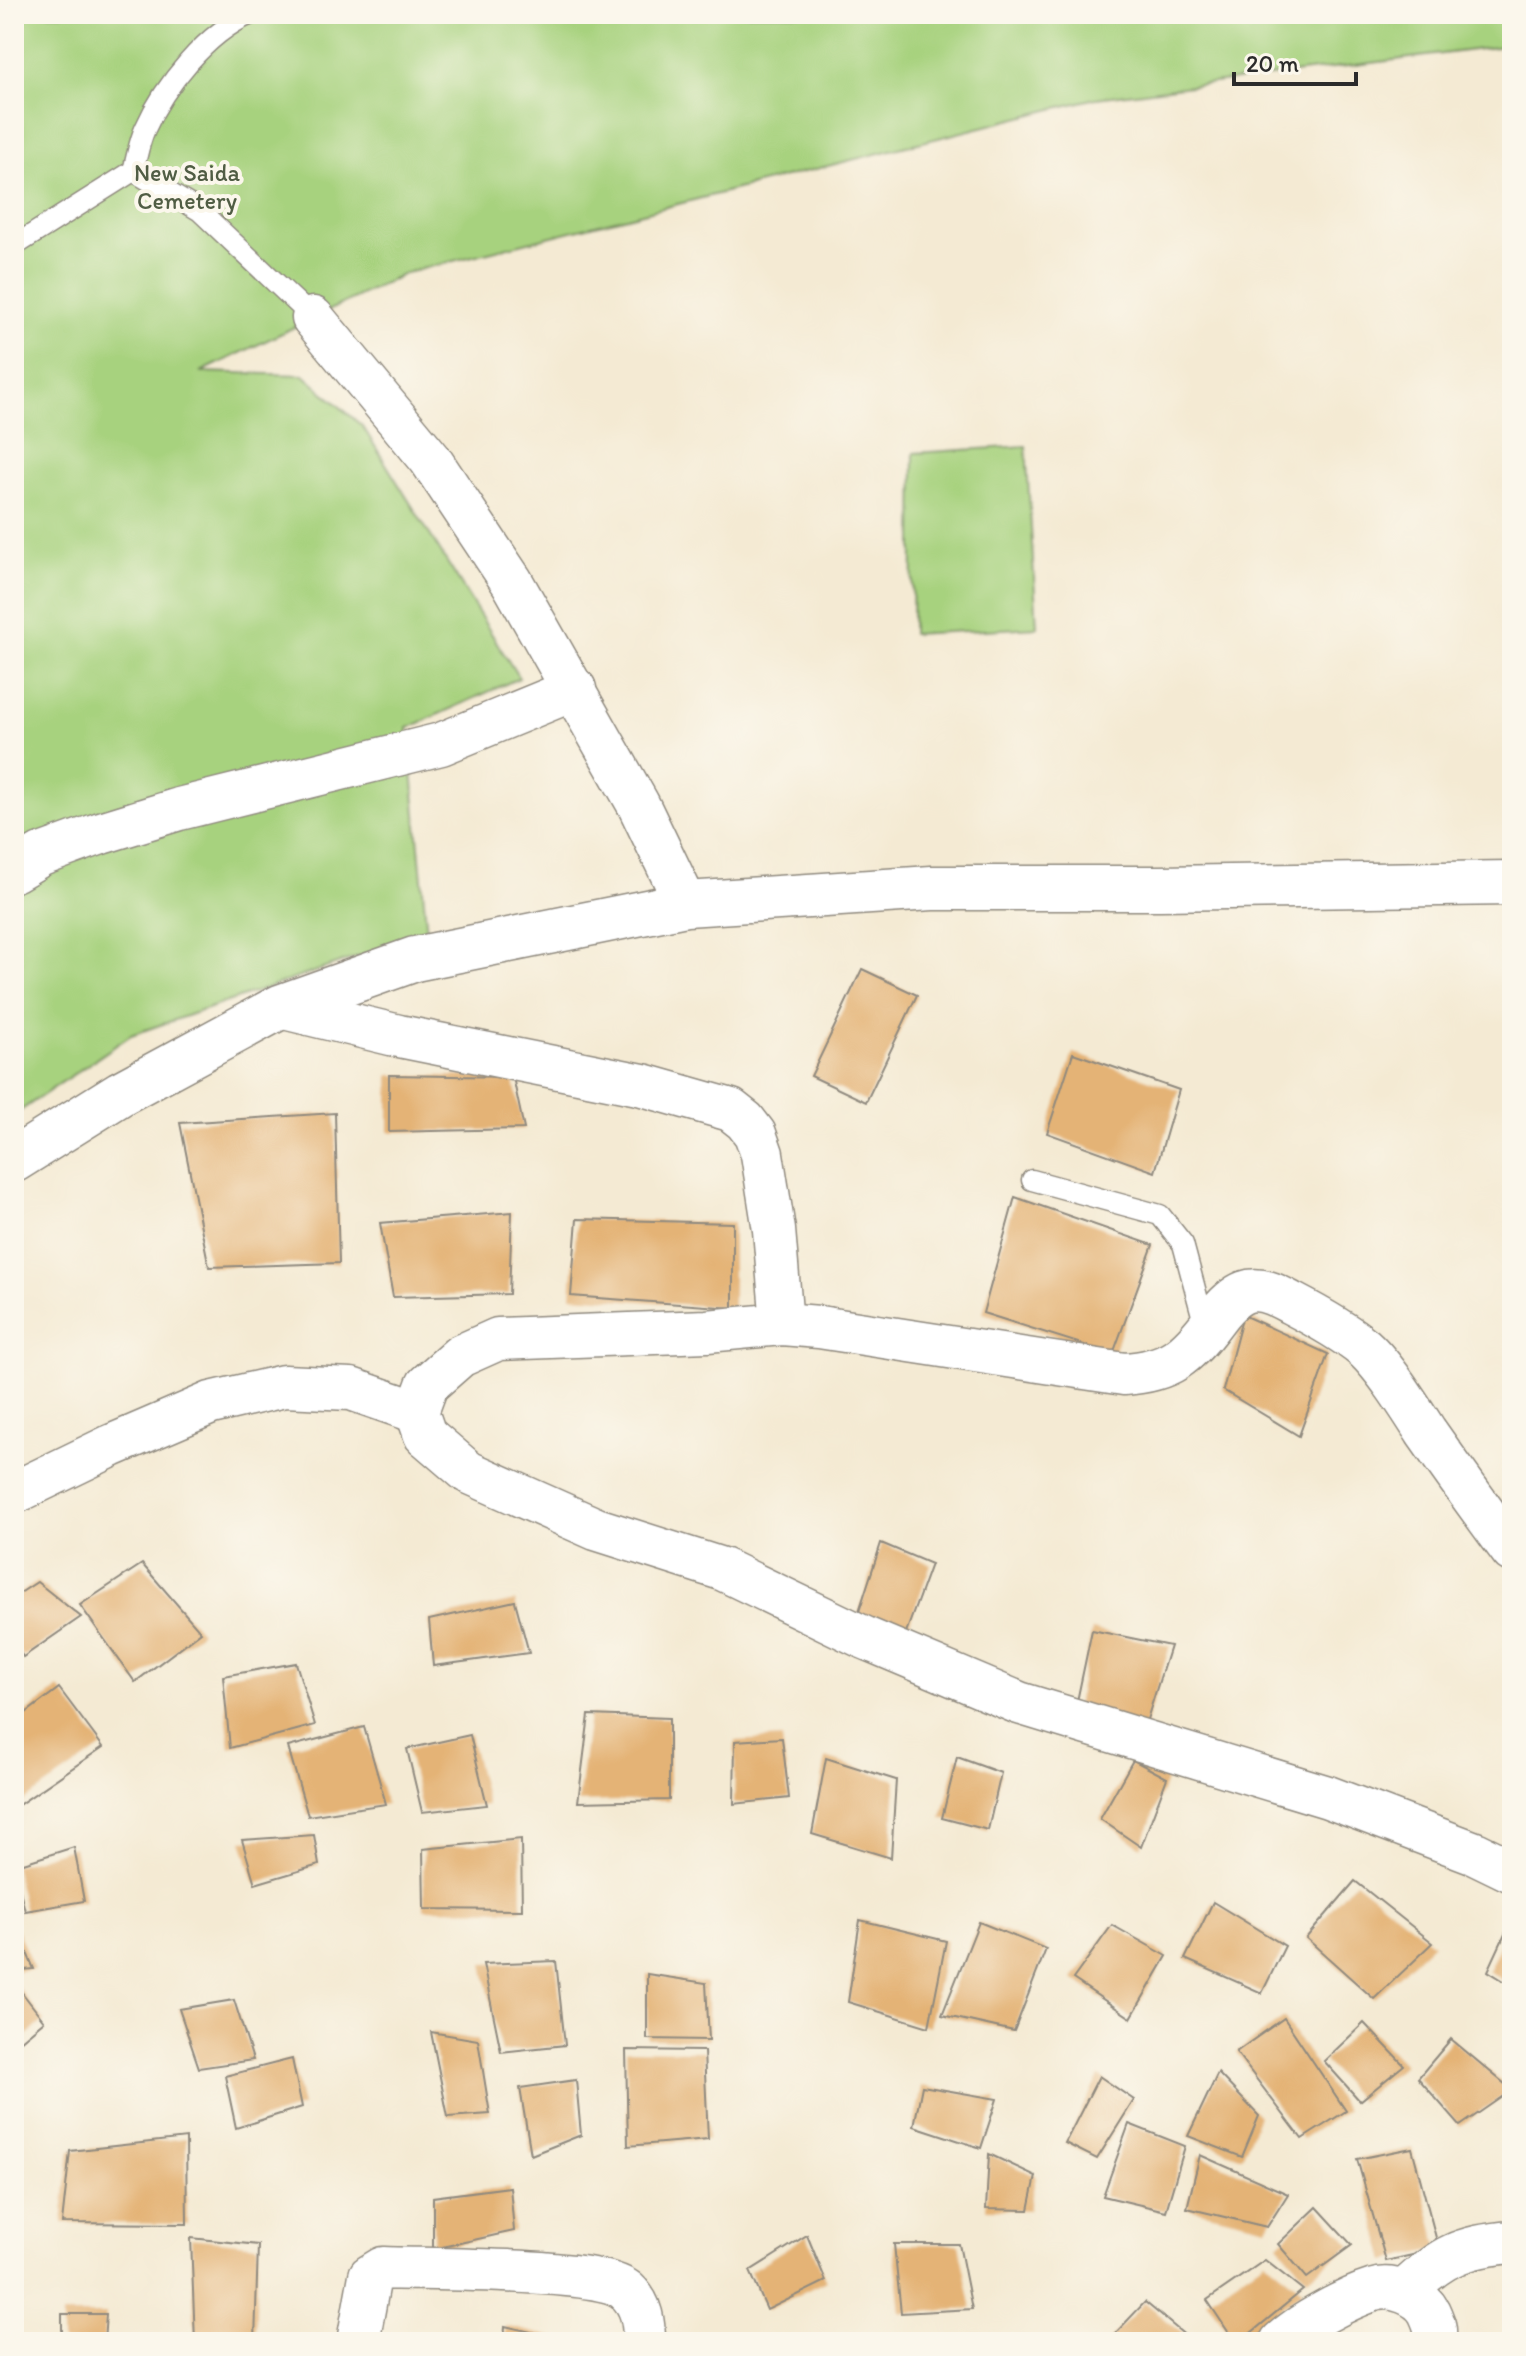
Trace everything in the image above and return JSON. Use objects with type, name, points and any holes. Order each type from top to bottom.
[{"type":"street","points":[[313,318],[430,459],[512,582],[638,804],[686,904]]},
{"type":"street","points":[[14,871],[41,855],[166,813],[441,744],[575,689]]},
{"type":"street","points":[[14,1160],[121,1093],[280,1007],[415,959],[686,904],[932,888],[1512,883]]},
{"type":"street","points":[[280,1007],[399,1036],[643,1085],[731,1110],[755,1134],[762,1154],[774,1230],[782,1324]]},
{"type":"street","points":[[1512,1551],[1366,1350],[1325,1320],[1272,1293],[1254,1290],[1243,1292],[1224,1306],[1189,1351],[1168,1366],[1148,1372],[1124,1374],[782,1324],[707,1331],[498,1339],[460,1356],[427,1385],[417,1412],[425,1435],[468,1472],[596,1529],[722,1569],[865,1638],[1019,1703],[1328,1797],[1475,1853],[1512,1871]]},
{"type":"street","points":[[14,1493],[111,1446],[211,1403],[284,1386],[351,1389],[417,1412]]},
{"type":"street","points":[[1405,2291],[1428,2269],[1465,2248],[1512,2242]]},
{"type":"street","points":[[358,2342],[370,2276],[383,2268],[518,2272],[602,2279],[625,2290],[640,2308],[644,2342]]},
{"type":"street","points":[[1281,2342],[1297,2326],[1377,2288],[1405,2291],[1426,2307],[1437,2332],[1434,2342]]},
{"type":"lane","points":[[14,246],[133,171],[145,129],[165,92],[190,61],[239,16]]},
{"type":"lane","points":[[133,171],[200,211],[313,318]]},
{"type":"lane","points":[[1032,1180],[1160,1215],[1183,1244],[1206,1330]]},
{"type":"green space","name":"New Saida Cemetery","points":[[14,14],[1512,14],[1512,45],[1096,98],[406,273],[201,372],[304,375],[363,427],[519,678],[408,728],[427,933],[131,1035],[14,1115]]},
{"type":"green space","points":[[1026,446],[1037,627],[912,634],[914,453]]},
{"type":"building","points":[[862,969],[917,995],[866,1102],[811,1076]]},
{"type":"building","points":[[1073,1053],[1179,1090],[1155,1172],[1047,1133]]},
{"type":"building","points":[[389,1075],[513,1077],[524,1129],[389,1132]]},
{"type":"building","points":[[335,1113],[339,1263],[209,1267],[180,1123]]},
{"type":"building","points":[[1015,1197],[1153,1245],[1113,1354],[983,1313]]},
{"type":"building","points":[[512,1212],[509,1294],[393,1297],[380,1223]]},
{"type":"building","points":[[577,1219],[733,1223],[733,1308],[571,1296]]},
{"type":"building","points":[[1243,1315],[1328,1354],[1299,1436],[1223,1390]]},
{"type":"building","points":[[881,1543],[931,1564],[904,1638],[856,1621]]},
{"type":"building","points":[[142,1564],[201,1632],[135,1682],[80,1605]]},
{"type":"building","points":[[37,1582],[81,1617],[23,1657],[14,1643],[14,1597]]},
{"type":"building","points":[[515,1601],[529,1653],[433,1666],[429,1620]]},
{"type":"building","points":[[1092,1630],[1170,1646],[1144,1729],[1076,1706]]},
{"type":"building","points":[[296,1663],[315,1725],[230,1748],[223,1676]]},
{"type":"building","points":[[59,1688],[103,1747],[14,1808],[14,1722]]},
{"type":"building","points":[[589,1715],[669,1718],[669,1800],[578,1802]]},
{"type":"building","points":[[364,1727],[386,1804],[308,1816],[288,1747]]},
{"type":"building","points":[[470,1735],[487,1805],[422,1812],[407,1749]]},
{"type":"building","points":[[782,1738],[789,1798],[734,1804],[735,1741]]},
{"type":"building","points":[[957,1757],[1001,1773],[988,1830],[942,1818]]},
{"type":"building","points":[[826,1758],[896,1780],[891,1858],[812,1834]]},
{"type":"building","points":[[1133,1760],[1167,1778],[1141,1847],[1100,1819]]},
{"type":"building","points":[[314,1835],[319,1865],[255,1884],[242,1840]]},
{"type":"building","points":[[521,1839],[522,1910],[424,1909],[423,1849]]},
{"type":"building","points":[[74,1847],[84,1901],[25,1911],[14,1866]]},
{"type":"building","points":[[1355,1881],[1433,1943],[1374,1999],[1306,1938]]},
{"type":"building","points":[[1213,1902],[1285,1946],[1262,1993],[1185,1959]]},
{"type":"building","points":[[860,1920],[946,1941],[929,2027],[848,2002]]},
{"type":"building","points":[[979,1922],[1046,1949],[1014,2031],[942,2015]]},
{"type":"building","points":[[14,1923],[34,1969],[14,1971]]},
{"type":"building","points":[[1112,1925],[1167,1956],[1131,2018],[1073,1979]]},
{"type":"building","points":[[1506,1932],[1512,1936],[1512,1986],[1488,1971]]},
{"type":"building","points":[[556,1961],[565,2045],[501,2052],[483,1964]]},
{"type":"building","points":[[647,1974],[706,1983],[709,2040],[647,2039]]},
{"type":"building","points":[[14,1982],[44,2021],[14,2046]]},
{"type":"building","points":[[234,2000],[253,2060],[199,2068],[179,2009]]},
{"type":"building","points":[[1284,2018],[1346,2111],[1302,2139],[1236,2052]]},
{"type":"building","points":[[1364,2023],[1404,2065],[1360,2101],[1324,2061]]},
{"type":"building","points":[[431,2032],[478,2040],[490,2114],[448,2117]]},
{"type":"building","points":[[1451,2039],[1512,2090],[1460,2126],[1418,2078]]},
{"type":"building","points":[[626,2050],[704,2051],[708,2139],[628,2146]]},
{"type":"building","points":[[292,2059],[302,2107],[236,2128],[225,2076]]},
{"type":"building","points":[[1218,2073],[1259,2116],[1242,2157],[1188,2136]]},
{"type":"building","points":[[1099,2076],[1134,2100],[1097,2159],[1065,2143]]},
{"type":"building","points":[[576,2080],[581,2135],[531,2155],[520,2088]]},
{"type":"building","points":[[922,2086],[997,2099],[981,2148],[914,2126]]},
{"type":"building","points":[[1129,2124],[1185,2146],[1166,2211],[1103,2196]]},
{"type":"building","points":[[186,2138],[187,2224],[62,2223],[70,2151]]},
{"type":"building","points":[[1412,2148],[1439,2249],[1386,2261],[1357,2159]]},
{"type":"building","points":[[989,2154],[1036,2176],[1029,2210],[986,2209]]},
{"type":"building","points":[[1200,2155],[1288,2194],[1267,2227],[1187,2208]]},
{"type":"building","points":[[510,2187],[514,2231],[433,2249],[433,2197]]},
{"type":"building","points":[[1317,2207],[1352,2245],[1307,2278],[1278,2244]]},
{"type":"building","points":[[807,2235],[826,2281],[767,2310],[750,2271]]},
{"type":"building","points":[[191,2238],[258,2245],[255,2342],[195,2342]]},
{"type":"building","points":[[894,2244],[959,2244],[972,2309],[901,2313]]},
{"type":"building","points":[[1265,2260],[1303,2290],[1240,2342],[1235,2342],[1207,2300]]},
{"type":"building","points":[[1145,2302],[1193,2342],[1107,2342]]},
{"type":"building","points":[[62,2314],[106,2314],[104,2342],[62,2342]]},
{"type":"building","points":[[505,2326],[570,2341],[570,2342],[504,2342]]}]
